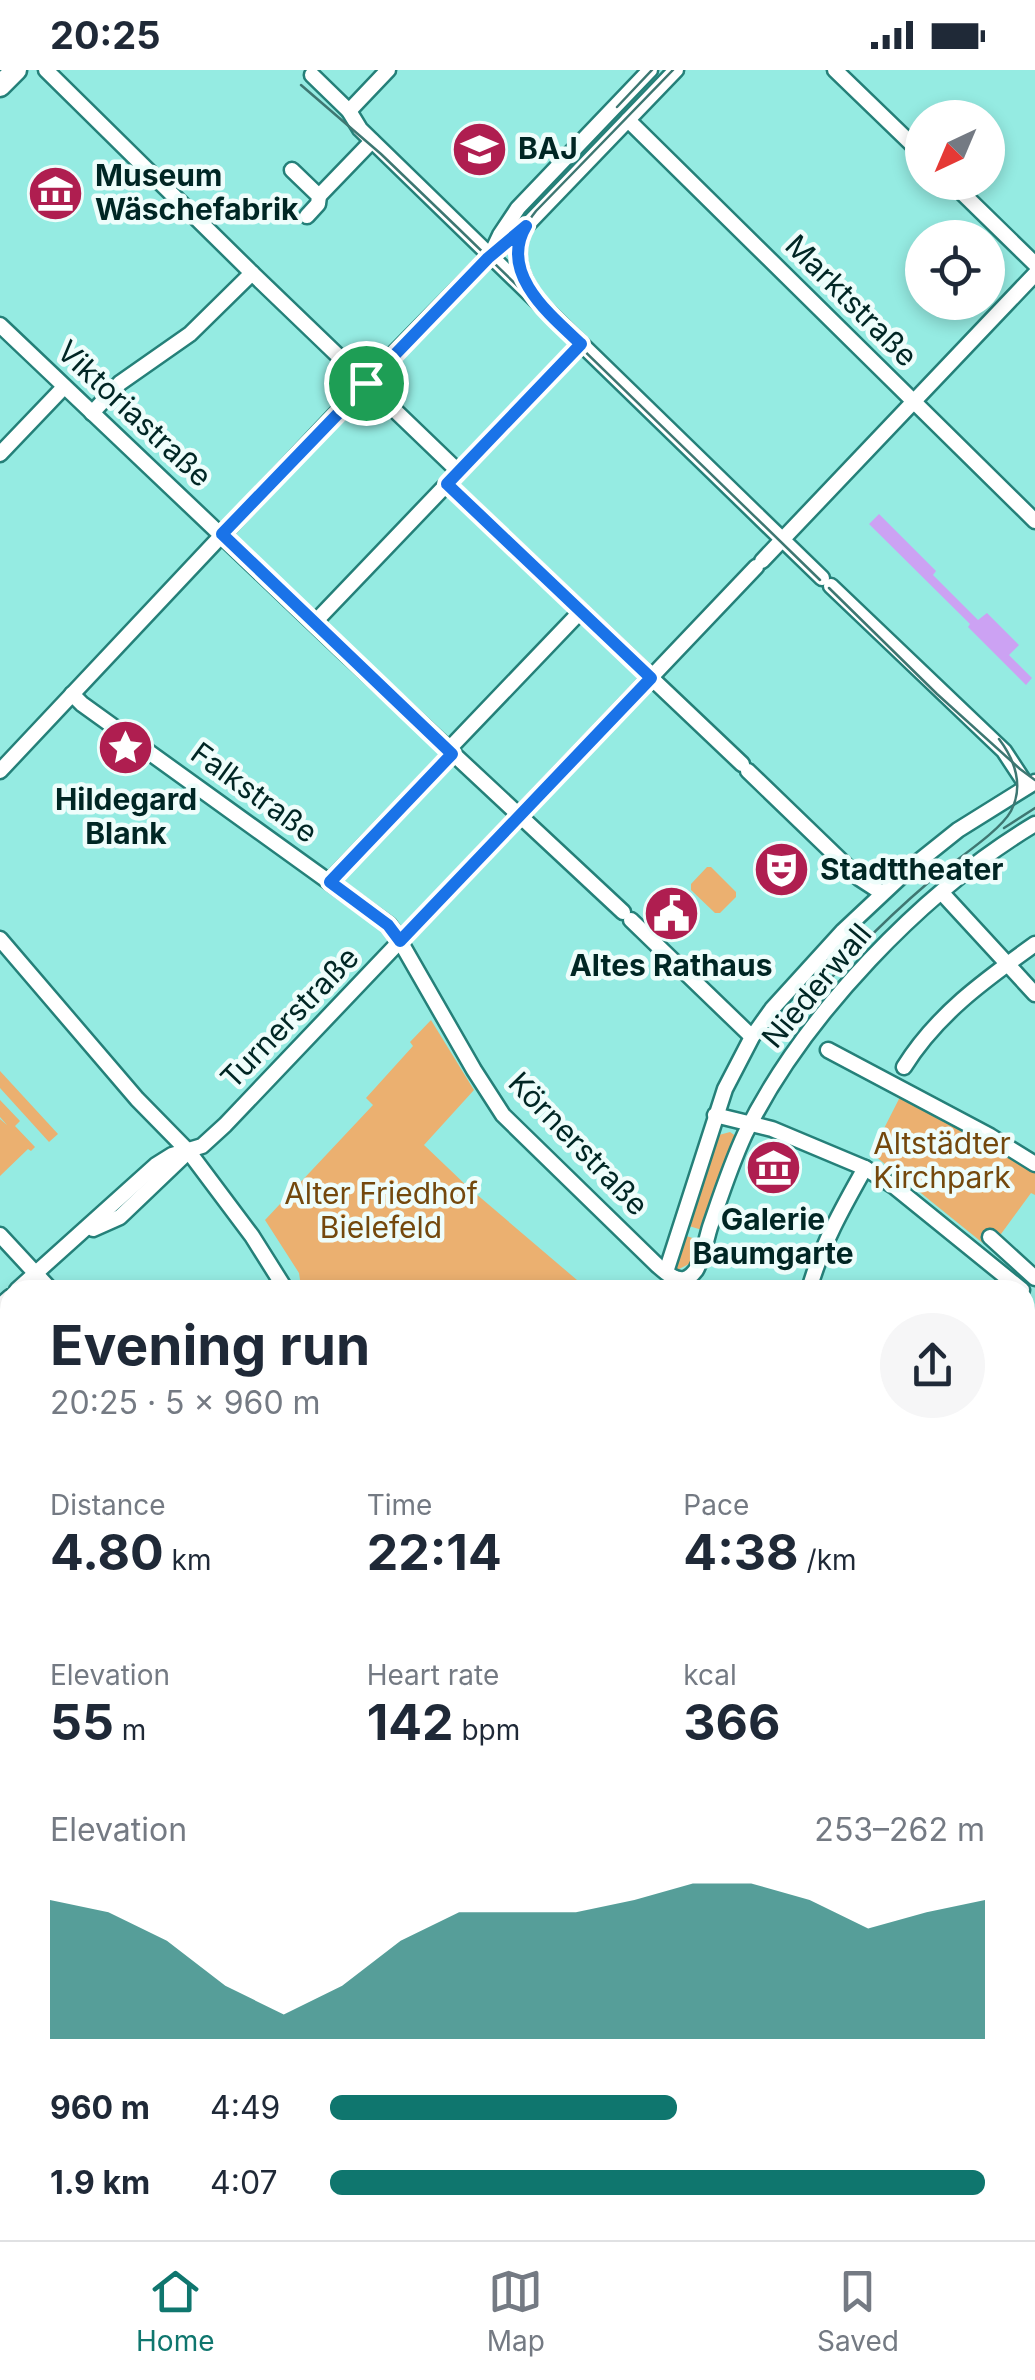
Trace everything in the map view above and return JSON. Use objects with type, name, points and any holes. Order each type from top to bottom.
[{"type":"street","points":[[0,86],[16,70]]},
{"type":"street","points":[[46,70],[459,472]]},
{"type":"street","points":[[349,110],[388,70]]},
{"type":"street","points":[[490,256],[513,214],[650,70]]},
{"type":"street","points":[[0,771],[366,383],[490,256],[526,226],[676,70]]},
{"type":"street","points":[[835,70],[905,138]]},
{"type":"street","points":[[312,75],[349,110],[356,125],[372,141],[1004,752],[1031,784]]},
{"type":"street","name":"Marktstraße","points":[[628,120],[1035,521]]},
{"type":"street","points":[[307,216],[318,204],[319,196],[372,141]]},
{"type":"street","points":[[292,170],[319,196]]},
{"type":"street","points":[[969,200],[1035,264]]},
{"type":"street","points":[[526,226],[518,246],[519,266],[541,306]]},
{"type":"street","points":[[92,413],[120,384],[190,334],[252,273]]},
{"type":"street","name":"Turnerstraße","points":[[30,1280],[160,1162],[189,1152],[225,1125],[1035,274]]},
{"type":"street","name":"Viktoriastraße","points":[[0,325],[748,1033]]},
{"type":"street","points":[[314,623],[581,344]]},
{"type":"street","points":[[0,454],[64,387]]},
{"type":"street","points":[[447,484],[859,878],[882,894]]},
{"type":"street","points":[[330,882],[581,611]]},
{"type":"street","name":"Falkstraße","points":[[72,694],[388,925],[400,941]]},
{"type":"street","name":"Niederwall","points":[[1031,784],[958,830],[882,894],[772,1008],[730,1076],[714,1116],[671,1275],[684,1279],[696,1270],[730,1167],[751,1123],[784,1067],[835,1001],[942,893],[1003,844],[1035,824]]},
{"type":"street","points":[[942,893],[1035,994]]},
{"type":"street","points":[[0,939],[137,1099],[189,1152],[280,1280]]},
{"type":"street","name":"Körnerstraße","points":[[400,941],[503,1115],[671,1275]]},
{"type":"street","points":[[897,1081],[946,1013],[1035,944]]},
{"type":"street","points":[[828,1050],[897,1081],[988,1140],[1035,1164]]},
{"type":"street","points":[[714,1116],[772,1129],[865,1168],[895,1187],[1008,1280]]},
{"type":"street","points":[[812,1280],[839,1214],[865,1168]]},
{"type":"street","points":[[0,1235],[41,1280]]},
{"type":"street","points":[[990,1237],[1035,1278]]},
{"type":"green space","points":[[707,867],[736,892],[736,897],[720,913],[715,913],[691,890],[691,884]]},
{"type":"green space","name":"Alter Friedhof Bielefeld","points":[[431,1020],[474,1090],[424,1145],[577,1280],[300,1280],[265,1220],[373,1105],[366,1098],[413,1046],[410,1042]]},
{"type":"green space","points":[[0,1071],[58,1134],[49,1142],[0,1088]]},
{"type":"green space","name":"Altstädter Kirchpark","points":[[900,1097],[972,1134],[1035,1173],[1035,1195],[1031,1193],[1001,1234],[984,1244],[872,1152]]},
{"type":"green space","points":[[0,1100],[20,1121],[15,1126],[35,1147],[0,1176],[0,1119],[7,1125],[0,1117]]},
{"type":"green space","points":[[730,1132],[737,1137],[705,1231],[686,1225],[712,1146],[719,1135]]},
{"type":"green space","points":[[683,1235],[702,1241],[693,1262],[677,1270],[674,1266]]},
{"type":"shaded area","points":[[879,514],[978,620],[987,613],[1019,645],[1009,655],[1032,678],[1026,685],[869,524]]},
{"type":"tram line","points":[[617,107],[652,70]]},
{"type":"tram line","points":[[535,294],[523,273],[519,252],[529,221],[673,70]]},
{"type":"tram line","points":[[301,85],[381,154],[820,580]]},
{"type":"tram line","points":[[829,588],[937,694],[1035,780]]},
{"type":"tram line","points":[[795,1022],[875,931],[1005,820],[1015,802],[1017,783],[1013,764],[999,739]]},
{"type":"tram line","points":[[1004,828],[1035,808]]},
{"type":"place","name":"BAJ","points":[[479,149]]},
{"type":"place","name":"Museum Wäschefabrik","points":[[56,193]]},
{"type":"place","name":"Hildegard Blank","points":[[126,747]]},
{"type":"place","name":"Stadttheater","points":[[781,870]]},
{"type":"place","name":"Altes Rathaus","points":[[671,914]]},
{"type":"place","name":"Galerie Baumgarte","points":[[773,1167]]},
{"type":"route","points":[[526,226],[518,246],[522,275],[541,306],[581,344],[447,484],[651,678],[400,941],[388,925],[330,882],[452,754],[222,534],[366,383],[490,256],[526,226]]}]
